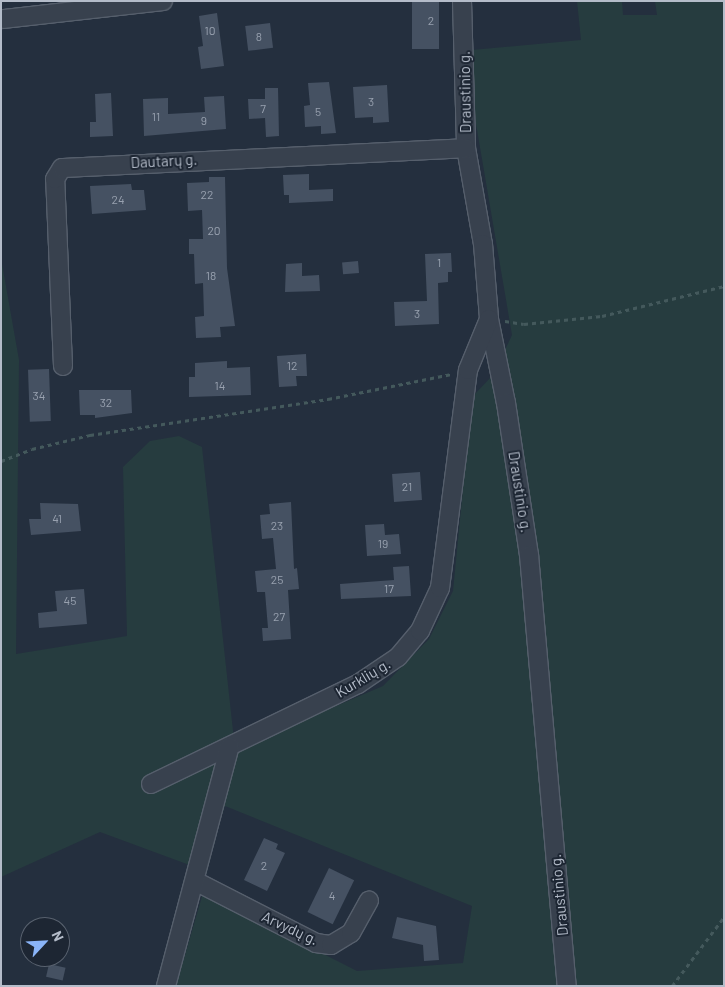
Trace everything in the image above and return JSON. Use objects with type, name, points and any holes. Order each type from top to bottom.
[{"type":"street","points":[[3,19],[163,1]]},
{"type":"street","name":"Draustinio g.","points":[[462,1],[466,148],[483,244],[489,319],[506,403],[530,554],[566,986]]},
{"type":"street","name":"Dautarų g.","points":[[64,366],[56,179],[62,168],[466,148]]},
{"type":"street","name":"Kurklių g.","points":[[151,784],[358,684],[398,657],[420,631],[440,588],[468,370],[489,319]]},
{"type":"street","points":[[166,986],[230,746]]},
{"type":"street","name":"Arvydų g.","points":[[195,881],[316,943],[331,945],[351,934],[369,901]]},
{"type":"path","points":[[489,319],[524,324],[602,316],[724,286]]},
{"type":"path","points":[[1,461],[32,449],[90,435],[328,399],[468,370]]},
{"type":"path","points":[[672,986],[724,918]]},
{"type":"green space","points":[[577,1],[622,1],[623,15],[657,15],[655,1],[724,1],[724,986],[176,986],[203,893],[357,971],[463,963],[472,906],[225,806],[203,870],[100,832],[1,877],[1,258],[19,360],[16,654],[127,636],[123,467],[150,441],[179,436],[202,447],[235,749],[383,686],[429,639],[453,591],[472,397],[493,375],[512,335],[475,118],[472,50],[581,40]]},
{"type":"building","points":[[412,1],[439,1],[439,49],[412,49]]},
{"type":"building","points":[[217,13],[224,66],[201,69],[198,47],[203,46],[199,16]]},
{"type":"building","points":[[270,23],[273,48],[248,51],[245,26]]},
{"type":"building","points":[[329,82],[336,133],[321,134],[321,126],[305,127],[304,106],[310,105],[308,83]]},
{"type":"building","points":[[387,85],[389,122],[373,123],[373,117],[355,118],[353,87]]},
{"type":"building","points":[[265,88],[278,88],[279,136],[266,137],[265,118],[249,119],[248,99],[265,99]]},
{"type":"building","points":[[111,93],[113,136],[90,137],[90,122],[96,122],[95,94]]},
{"type":"building","points":[[224,96],[226,129],[144,136],[143,99],[168,98],[168,114],[205,112],[204,97]]},
{"type":"building","points":[[309,174],[309,190],[333,189],[333,201],[289,203],[289,195],[284,195],[283,175]]},
{"type":"building","points":[[209,177],[225,177],[227,268],[235,326],[220,327],[221,337],[196,338],[195,317],[204,316],[203,283],[195,284],[194,254],[189,254],[189,239],[203,239],[202,210],[188,211],[187,183],[209,182]]},
{"type":"building","points":[[131,184],[132,190],[144,190],[146,210],[92,214],[90,186]]},
{"type":"building","points":[[451,253],[452,272],[448,272],[448,282],[438,283],[439,324],[395,326],[394,302],[427,301],[425,254]]},
{"type":"building","points":[[358,261],[359,273],[343,274],[342,262]]},
{"type":"building","points":[[302,263],[302,276],[319,275],[320,291],[285,292],[286,264]]},
{"type":"building","points":[[306,354],[307,376],[296,376],[297,386],[279,387],[277,356]]},
{"type":"building","points":[[227,361],[227,368],[250,367],[251,395],[189,397],[189,377],[195,377],[195,363]]},
{"type":"building","points":[[49,369],[51,421],[30,422],[28,370]]},
{"type":"building","points":[[79,390],[131,390],[132,413],[95,418],[95,415],[80,415]]},
{"type":"building","points":[[420,472],[422,500],[394,502],[392,474]]},
{"type":"building","points":[[291,502],[294,569],[297,568],[299,589],[288,590],[291,639],[263,641],[262,628],[268,628],[265,592],[257,592],[255,571],[276,569],[273,538],[262,539],[260,515],[270,514],[269,504]]},
{"type":"building","points":[[40,503],[78,504],[81,531],[31,535],[29,519],[41,519]]},
{"type":"building","points":[[384,524],[385,535],[399,534],[401,554],[367,556],[365,525]]},
{"type":"building","points":[[409,566],[411,596],[341,599],[340,584],[394,580],[393,567]]},
{"type":"building","points":[[84,589],[87,624],[39,628],[38,613],[57,611],[55,591]]},
{"type":"building","points":[[264,838],[278,844],[276,849],[285,853],[267,891],[244,880]]},
{"type":"building","points":[[329,868],[354,880],[333,924],[308,912]]},
{"type":"building","points":[[397,917],[436,926],[439,960],[424,961],[423,945],[392,938]]},
{"type":"building","points":[[48,967],[66,968],[63,980],[46,977]]}]
